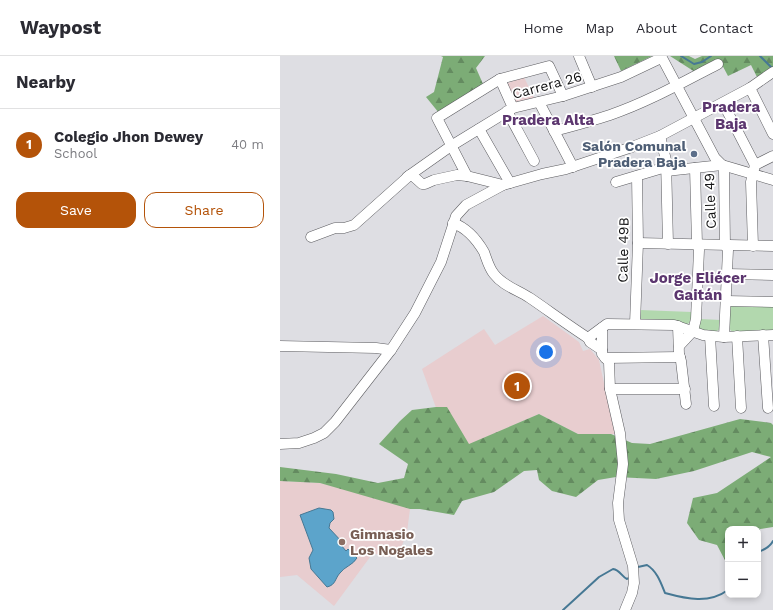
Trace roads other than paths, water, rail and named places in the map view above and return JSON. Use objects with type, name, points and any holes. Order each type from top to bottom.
[{"type":"street","points":[[579,56],[592,87]]},
{"type":"street","name":"Carrera 26","points":[[311,237],[335,228],[344,228],[354,225],[407,177],[451,146],[510,110],[563,96],[621,77],[661,57]]},
{"type":"street","name":"Calle 49","points":[[661,57],[715,158],[722,165],[724,170],[725,245],[728,250],[724,337]]},
{"type":"street","points":[[554,132],[611,114],[644,101],[677,86],[718,64]]},
{"type":"street","points":[[467,176],[437,118],[500,79],[549,66],[563,96]]},
{"type":"street","points":[[280,444],[299,443],[314,438],[324,433],[335,422],[391,350],[415,313],[441,262],[456,216],[466,205],[507,184],[573,167],[660,136],[750,88],[772,73]]},
{"type":"street","points":[[500,79],[510,110],[534,160]]},
{"type":"street","points":[[750,88],[773,134]]},
{"type":"street","points":[[539,102],[573,167]]},
{"type":"street","points":[[723,103],[754,170],[751,182],[753,246]]},
{"type":"street","points":[[479,128],[507,184]]},
{"type":"street","points":[[660,136],[666,160],[668,244]]},
{"type":"street","points":[[754,170],[773,156]]},
{"type":"street","points":[[616,182],[666,169],[722,165],[754,170],[773,180]]},
{"type":"street","points":[[679,346],[693,331],[696,319],[699,250],[697,244],[695,168]]},
{"type":"street","points":[[407,177],[412,175],[422,184],[444,178],[467,176],[507,184]]},
{"type":"street","name":"Calle 49B","points":[[635,324],[638,243],[637,176]]},
{"type":"street","points":[[453,223],[470,234],[482,249],[490,268],[499,280],[528,297],[588,338],[609,362],[610,388],[620,433],[623,464],[618,504],[619,520],[634,566],[634,583],[632,593],[625,610]]},
{"type":"street","points":[[638,243],[773,246]]},
{"type":"street","points":[[727,274],[773,275]]},
{"type":"street","points":[[726,301],[773,302]]},
{"type":"street","points":[[588,338],[606,324],[678,326],[703,335],[724,337],[768,335],[768,408]]},
{"type":"street","points":[[678,326],[686,404]]},
{"type":"street","points":[[602,328],[603,354]]},
{"type":"street","points":[[710,336],[714,406]]},
{"type":"street","points":[[737,336],[741,408]]},
{"type":"street","points":[[280,346],[376,348],[391,350]]},
{"type":"street","points":[[603,354],[680,357]]},
{"type":"street","points":[[610,388],[685,389]]},
{"type":"water","points":[[319,508],[331,510],[333,512],[334,519],[330,523],[329,528],[343,543],[341,545],[346,551],[348,549],[357,558],[338,575],[332,585],[327,587],[311,569],[309,558],[313,550],[300,515]]},
{"type":"waterway","points":[[681,56],[694,64],[702,62],[711,56]]},
{"type":"waterway","points":[[760,56],[773,69]]},
{"type":"waterway","points":[[761,550],[767,548],[773,541]]},
{"type":"waterway","points":[[638,567],[647,565],[653,570],[665,593],[690,598],[706,599],[725,592]]},
{"type":"waterway","points":[[563,610],[599,577],[613,569],[627,579],[630,577]]},
{"type":"place","name":"Salón Comunal Pradera Baja","points":[[694,154]]},
{"type":"place","name":"Colegio Jhon Dewey","points":[[517,386]]},
{"type":"place","name":"Gimnasio Los Nogales","points":[[342,542]]},
{"type":"district","name":"Pradera Baja","points":[[731,116]]},
{"type":"district","name":"Pradera Alta","points":[[548,120]]},
{"type":"district","name":"Jorge Eliécer Gaitán","points":[[698,286]]}]
